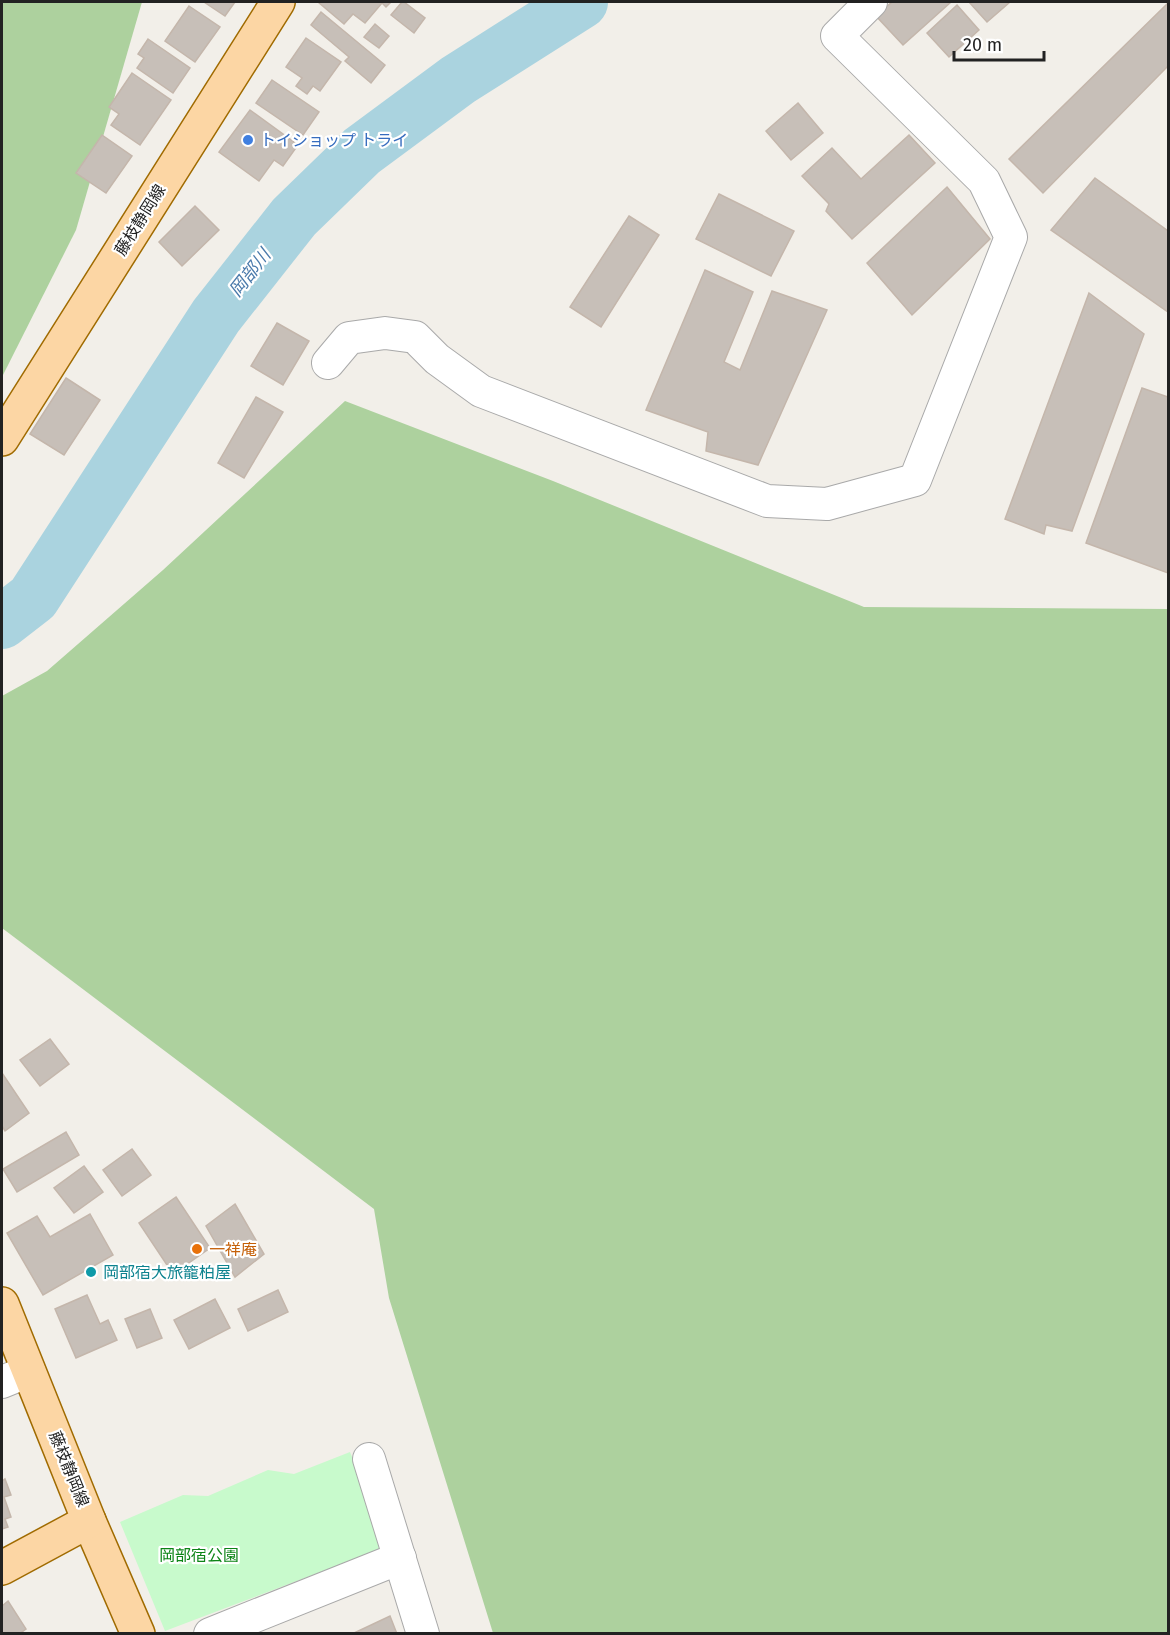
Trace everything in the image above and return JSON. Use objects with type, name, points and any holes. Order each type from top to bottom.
[{"type":"main road","name":"藤枝静岡線","points":[[2,440],[278,2]]},
{"type":"main road","name":"藤枝静岡線","points":[[2,1304],[15,1376],[89,1521],[138,1634]]},
{"type":"main road","points":[[2,1568],[89,1521]]},
{"type":"street","points":[[328,363],[349,338],[385,333],[414,337],[437,359],[481,391],[767,501],[827,504],[915,480],[1011,237],[984,181],[837,36],[871,2]]},
{"type":"street","points":[[369,1459],[423,1634]]},
{"type":"street","points":[[210,1634],[400,1558]]},
{"type":"green space","points":[[2,2],[142,2],[76,230],[2,377]]},
{"type":"green space","points":[[345,401],[553,481],[864,607],[1168,609],[1168,1633],[493,1633],[389,1298],[374,1209],[2,928],[2,696],[47,671],[163,570]]},
{"type":"green space","name":"岡部宿公園","points":[[350,1452],[389,1546],[165,1631],[120,1522],[183,1495],[208,1496],[268,1470],[294,1474]]},
{"type":"building","points":[[204,2],[235,2],[225,16]]},
{"type":"building","points":[[318,2],[391,2],[386,7],[382,3],[365,23],[353,14],[344,24]]},
{"type":"building","points":[[402,2],[425,18],[414,33],[391,15]]},
{"type":"building","points":[[892,2],[951,2],[903,45],[876,16]]},
{"type":"building","points":[[969,2],[1010,2],[987,22]]},
{"type":"building","points":[[1168,3],[1168,66],[1043,193],[1009,159]]},
{"type":"building","points":[[957,5],[979,30],[949,57],[927,33]]},
{"type":"building","points":[[189,6],[220,27],[195,62],[165,41]]},
{"type":"building","points":[[321,12],[385,65],[371,83],[345,61],[349,57],[311,25]]},
{"type":"building","points":[[375,24],[389,36],[379,48],[364,37]]},
{"type":"building","points":[[306,38],[341,62],[320,91],[313,86],[307,94],[296,86],[302,78],[286,67]]},
{"type":"building","points":[[148,39],[190,68],[173,93],[137,68],[144,58],[138,54]]},
{"type":"building","points":[[132,73],[171,100],[140,145],[111,125],[119,114],[109,107]]},
{"type":"building","points":[[272,80],[319,112],[303,135],[256,103]]},
{"type":"building","points":[[798,103],[823,133],[791,160],[766,131]]},
{"type":"building","points":[[250,110],[298,145],[283,166],[274,160],[259,181],[219,152]]},
{"type":"building","points":[[102,135],[132,156],[106,193],[76,173]]},
{"type":"building","points":[[909,135],[935,163],[852,239],[826,211],[829,204],[802,176],[832,148],[861,179]]},
{"type":"building","points":[[1095,178],[1168,231],[1168,312],[1051,230]]},
{"type":"building","points":[[947,187],[990,239],[912,315],[867,263]]},
{"type":"building","points":[[719,194],[794,231],[771,276],[696,239]]},
{"type":"building","points":[[195,206],[219,230],[182,266],[159,242]]},
{"type":"building","points":[[629,216],[659,235],[601,327],[570,307]]},
{"type":"building","points":[[705,270],[753,292],[724,362],[740,370],[772,291],[827,310],[758,465],[706,451],[708,432],[646,410]]},
{"type":"building","points":[[1089,293],[1144,334],[1072,531],[1046,525],[1044,534],[1005,519]]},
{"type":"building","points":[[277,323],[309,341],[283,385],[251,366]]},
{"type":"building","points":[[66,378],[100,400],[64,455],[30,434]]},
{"type":"building","points":[[1142,388],[1168,397],[1168,573],[1086,543]]},
{"type":"building","points":[[256,397],[283,412],[244,478],[218,463]]},
{"type":"building","points":[[50,1039],[69,1064],[40,1086],[20,1060]]},
{"type":"building","points":[[2,1073],[29,1113],[5,1131],[2,1126]]},
{"type":"building","points":[[66,1132],[79,1155],[17,1192],[3,1169]]},
{"type":"building","points":[[132,1149],[151,1175],[122,1196],[103,1170]]},
{"type":"building","points":[[84,1166],[103,1192],[74,1213],[54,1188]]},
{"type":"building","points":[[176,1197],[210,1248],[173,1274],[139,1223]]},
{"type":"building","points":[[235,1204],[264,1254],[235,1277],[206,1226]]},
{"type":"building","points":[[90,1214],[113,1255],[43,1295],[7,1233],[37,1216],[50,1237]]},
{"type":"building","points":[[278,1290],[288,1312],[248,1331],[238,1309]]},
{"type":"building","points":[[87,1295],[100,1324],[108,1320],[117,1340],[76,1358],[55,1309]]},
{"type":"building","points":[[215,1299],[230,1328],[189,1349],[174,1320]]},
{"type":"building","points":[[150,1309],[162,1338],[137,1348],[125,1319]]},
{"type":"building","points":[[5,1479],[11,1495],[4,1497],[11,1517],[5,1519],[8,1527],[2,1529],[2,1481]]},
{"type":"building","points":[[8,1601],[26,1629],[19,1634],[2,1634],[2,1606]]},
{"type":"building","points":[[390,1616],[397,1634],[352,1634]]},
{"type":"waterway","name":"岡部川","points":[[2,622],[33,598],[216,316],[294,217],[362,151],[458,80],[581,2]]},
{"type":"place","name":"トイショップ トライ","points":[[248,140]]},
{"type":"place","name":"一祥庵","points":[[197,1249]]},
{"type":"place","name":"岡部宿大旅籠柏屋","points":[[91,1272]]}]
